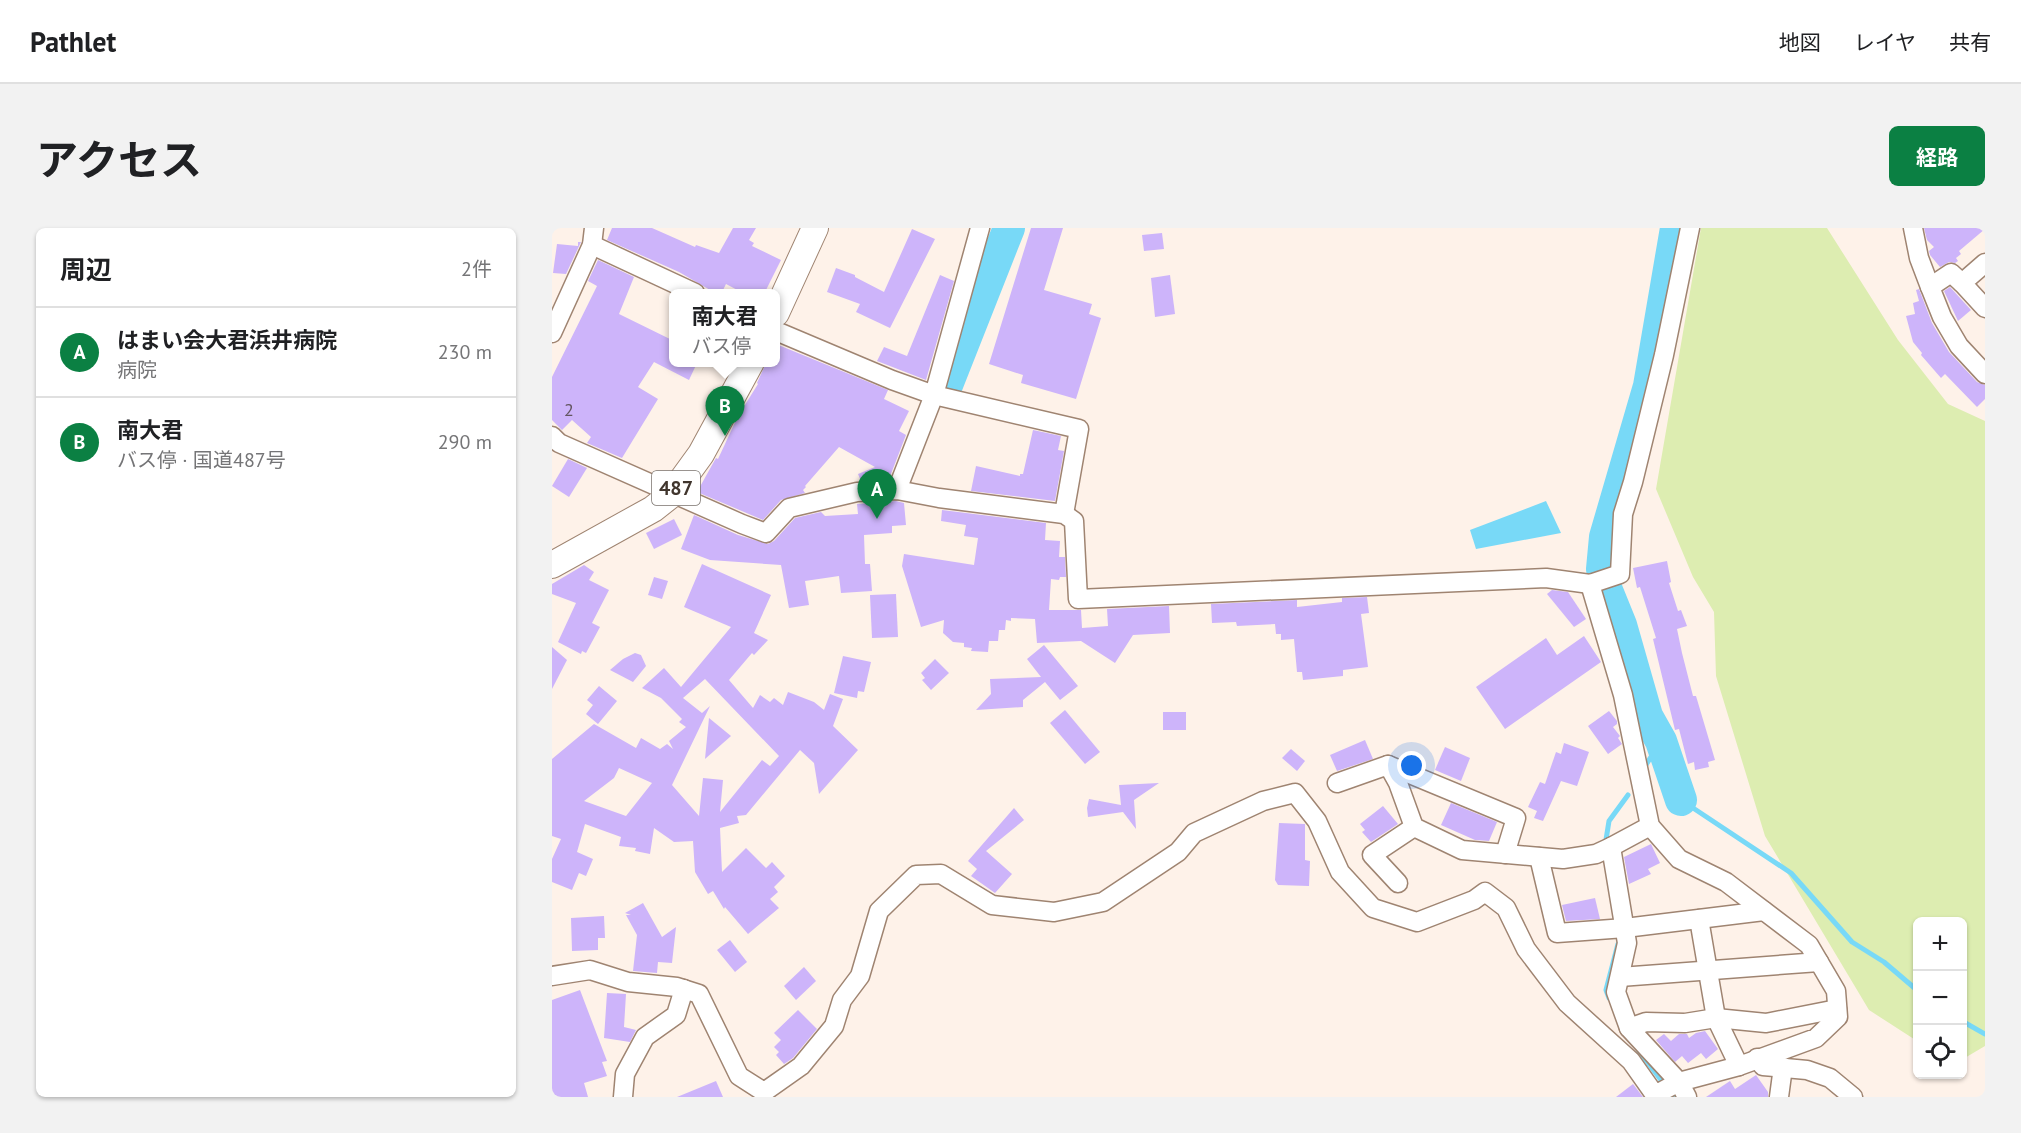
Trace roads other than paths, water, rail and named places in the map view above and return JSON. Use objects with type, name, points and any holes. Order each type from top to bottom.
[{"type":"highway","points":[[780,305],[815,228]]},
{"type":"highway","name":"487","points":[[552,565],[653,508],[672,494],[701,454],[749,367]]},
{"type":"street","points":[[897,490],[934,395],[980,228]]},
{"type":"street","points":[[552,436],[559,443],[766,533],[789,508],[857,492],[897,490],[939,498],[1064,514],[1074,521],[1078,599],[1546,578],[1590,584],[1620,574],[1623,514],[1664,355],[1690,228]]},
{"type":"street","points":[[1913,228],[1919,258],[1942,317],[1959,346],[1985,374]]},
{"type":"street","points":[[552,333],[593,237],[686,289]]},
{"type":"street","points":[[1962,283],[1985,263]]},
{"type":"street","points":[[1930,287],[1951,273],[1985,308]]},
{"type":"street","points":[[780,333],[892,381],[934,395],[1079,429],[1064,514]]},
{"type":"street","points":[[552,976],[591,970],[628,982],[699,993],[739,1076],[764,1092],[801,1066],[834,1026],[842,1000],[860,976],[879,911],[916,875],[941,874],[992,905],[1054,912],[1103,902],[1178,852],[1194,833],[1263,801],[1295,793],[1317,821],[1340,872],[1372,908],[1417,922],[1474,900],[1485,892],[1506,908],[1526,949],[1567,1003],[1631,1061],[1655,1095],[1683,1090],[1757,1058],[1816,1038],[1838,1017],[1838,1009],[1836,991],[1809,945],[1726,882],[1679,859],[1650,826],[1623,695],[1590,584]]},
{"type":"street","points":[[1388,765],[1398,783],[1414,827],[1462,850],[1563,859],[1603,851],[1650,826]]},
{"type":"street","points":[[1337,783],[1388,765],[1516,818],[1504,854]]},
{"type":"street","points":[[1398,883],[1372,855],[1414,827]]},
{"type":"street","points":[[1603,851],[1618,928],[1627,943],[1616,992],[1629,1029],[1683,1090]]},
{"type":"street","points":[[1539,857],[1557,933],[1764,911]]},
{"type":"street","points":[[1700,919],[1716,1018],[1739,1066]]},
{"type":"street","points":[[1620,977],[1819,962]]},
{"type":"street","points":[[623,1097],[625,1074],[645,1037],[676,1015],[684,989]]},
{"type":"street","points":[[1629,1029],[1646,1022],[1685,1023],[1716,1018],[1766,1023],[1838,1009]]},
{"type":"street","points":[[1757,1058],[1763,1066],[1807,1070],[1830,1078],[1853,1097]]},
{"type":"street","points":[[1779,1097],[1783,1067]]},
{"type":"water","points":[[1546,501],[1561,533],[1476,549],[1470,530]]},
{"type":"waterway","points":[[945,390],[1009,228]]},
{"type":"waterway","points":[[1676,228],[1649,386],[1605,537],[1602,569],[1647,716],[1661,741],[1681,800]]},
{"type":"waterway","points":[[1644,768],[1661,741]]},
{"type":"waterway","points":[[1605,846],[1609,821],[1628,795]]},
{"type":"waterway","points":[[1681,800],[1791,873],[1852,942],[1884,962],[1913,987]]},
{"type":"waterway","points":[[1609,998],[1606,990],[1618,944]]},
{"type":"waterway","points":[[1967,1024],[1985,1034]]},
{"type":"waterway","points":[[1639,1051],[1674,1097]]},
{"type":"place","name":"南大君","points":[[725,436]]},
{"type":"place","name":"はまい会大君浜井病院","points":[[877,519]]}]
